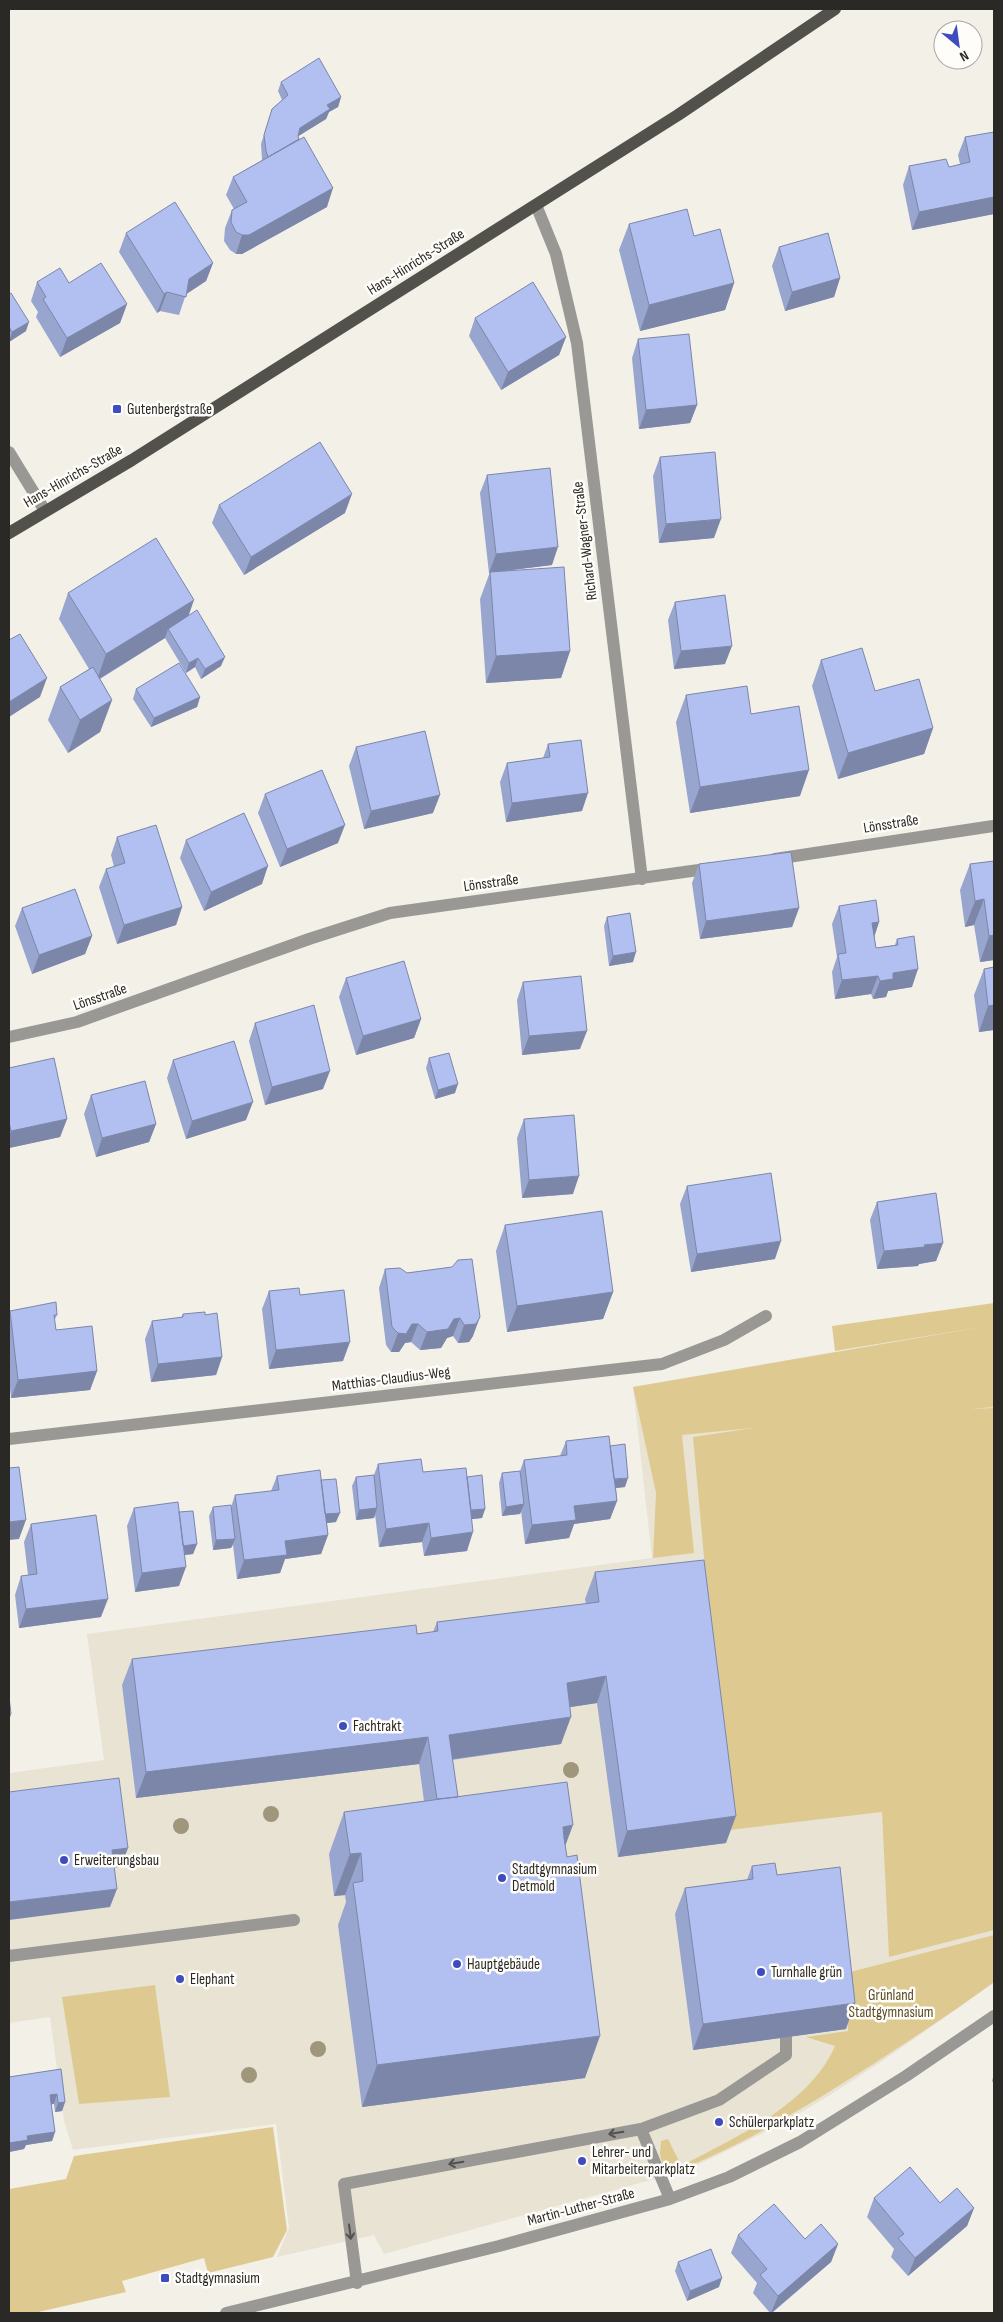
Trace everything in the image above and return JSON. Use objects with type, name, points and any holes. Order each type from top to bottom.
[{"type":"main road","name":"Hans-Hinrichs-Straße","points":[[9,533],[132,460],[678,115],[835,9]]},
{"type":"street","name":"Richard-Wagner-Straße","points":[[536,205],[556,254],[577,343],[642,879]]},
{"type":"street","points":[[9,452],[45,511]]},
{"type":"street","name":"Lönsstraße","points":[[759,861],[993,826]]},
{"type":"street","name":"Lönsstraße","points":[[9,1037],[77,1022],[309,939],[390,913],[642,879],[730,865]]},
{"type":"street","name":"Matthias-Claudius-Weg","points":[[9,1439],[662,1364],[724,1340],[766,1316]]},
{"type":"street","points":[[9,1956],[294,1920]]},
{"type":"street","name":"Martin-Luther-Straße","points":[[226,2313],[319,2289],[357,2283],[670,2199],[729,2177],[800,2142],[906,2076],[994,2016]]},
{"type":"street","points":[[357,2283],[344,2184],[641,2129],[719,2100],[786,2055],[786,2036]]},
{"type":"street","points":[[641,2129],[670,2199]]},
{"type":"shaded area","name":"Stadtgymnasium Detmold","points":[[994,1324],[994,1983],[881,2062],[827,2097],[776,2127],[687,2170],[384,2254],[374,2235],[277,2257],[289,2228],[276,2124],[73,2150],[64,2121],[50,2017],[9,2023],[9,1773],[104,1760],[87,1634],[652,1558],[633,1387]]},
{"type":"green space","points":[[994,1303],[994,1407],[970,1409],[994,1408],[994,1930],[889,1957],[882,1812],[729,1830],[693,1437],[753,1428],[682,1435],[694,1553],[653,1558],[656,1493],[633,1387],[988,1326],[835,1351],[832,1326]]},
{"type":"green space","name":"Grünland Stadtgymnasium","points":[[994,1935],[994,1982],[910,2040],[805,2107],[727,2149],[665,2175],[660,2154],[661,2141],[668,2139],[681,2165],[685,2164],[728,2142],[771,2116],[808,2085],[823,2067],[835,2046],[806,2037],[848,2031],[846,1973]]},
{"type":"green space","points":[[155,1985],[170,2097],[79,2104],[62,1997]]},
{"type":"green space","points":[[273,2127],[287,2230],[273,2257],[208,2273],[204,2258],[122,2281],[126,2292],[34,2313],[9,2313],[9,2189],[66,2179],[74,2156]]},
{"type":"building","points":[[319,58],[341,97],[327,105],[330,109],[300,128],[299,139],[268,157],[264,135],[272,109],[288,95],[281,82]]},
{"type":"building","points":[[994,132],[994,197],[919,212],[909,166],[946,159],[949,167],[970,162],[965,137]]},
{"type":"building","points":[[304,137],[333,188],[249,235],[242,235],[236,232],[231,222],[232,210],[247,202],[233,177]]},
{"type":"building","points":[[175,202],[213,263],[189,279],[186,297],[167,292],[164,294],[126,233]]},
{"type":"building","points":[[687,209],[694,236],[720,229],[734,283],[649,305],[629,224]]},
{"type":"building","points":[[828,233],[840,278],[792,292],[779,247]]},
{"type":"building","points":[[101,263],[127,304],[67,338],[43,299],[46,297],[37,282],[60,268],[69,283]]},
{"type":"building","points":[[533,282],[566,337],[508,372],[475,318]]},
{"type":"building","points":[[11,293],[29,322],[12,332],[9,327],[9,294]]},
{"type":"building","points":[[689,334],[697,405],[646,410],[638,339]]},
{"type":"building","points":[[320,442],[352,494],[251,557],[219,505]]},
{"type":"building","points":[[715,452],[721,519],[666,524],[660,457]]},
{"type":"building","points":[[550,468],[558,547],[496,554],[487,475]]},
{"type":"building","points":[[156,538],[194,600],[106,654],[68,593]]},
{"type":"building","points":[[564,567],[570,651],[496,656],[490,572]]},
{"type":"building","points":[[725,595],[732,646],[681,651],[675,602]]},
{"type":"building","points":[[197,610],[225,657],[205,669],[198,658],[189,663],[168,629]]},
{"type":"building","points":[[20,634],[47,678],[9,702],[9,640]]},
{"type":"building","points":[[862,648],[875,691],[919,679],[933,728],[848,753],[821,660]]},
{"type":"building","points":[[179,663],[200,697],[154,718],[136,689]]},
{"type":"building","points":[[93,667],[112,700],[80,720],[60,687]]},
{"type":"building","points":[[747,686],[751,714],[799,706],[809,770],[700,787],[686,695]]},
{"type":"building","points":[[425,731],[440,795],[371,811],[356,747]]},
{"type":"building","points":[[581,740],[588,793],[512,803],[507,763],[550,757],[548,744]]},
{"type":"building","points":[[322,770],[345,825],[287,849],[265,794]]},
{"type":"building","points":[[244,813],[268,866],[211,892],[186,840]]},
{"type":"building","points":[[156,825],[182,907],[124,925],[106,869],[125,863],[117,837]]},
{"type":"building","points":[[791,852],[799,908],[706,921],[699,864]]},
{"type":"building","points":[[994,861],[994,935],[989,936],[984,899],[975,901],[970,864]]},
{"type":"building","points":[[75,889],[92,936],[39,955],[22,908]]},
{"type":"building","points":[[876,900],[879,922],[872,923],[876,948],[898,945],[897,939],[914,936],[918,969],[893,973],[893,979],[880,981],[878,976],[842,980],[838,954],[846,953],[839,906]]},
{"type":"building","points":[[630,913],[636,952],[613,956],[607,917]]},
{"type":"building","points":[[404,961],[421,1019],[363,1036],[346,978]]},
{"type":"building","points":[[994,967],[994,1005],[988,1006],[984,969]]},
{"type":"building","points":[[581,976],[587,1031],[529,1036],[523,982]]},
{"type":"building","points":[[314,1005],[330,1071],[272,1087],[255,1023]]},
{"type":"building","points":[[234,1041],[253,1102],[192,1121],[173,1060]]},
{"type":"building","points":[[449,1053],[458,1084],[438,1090],[429,1058]]},
{"type":"building","points":[[54,1058],[67,1119],[11,1131],[9,1122],[9,1068]]},
{"type":"building","points":[[145,1081],[156,1124],[102,1138],[91,1095]]},
{"type":"building","points":[[574,1115],[579,1176],[529,1180],[524,1119]]},
{"type":"building","points":[[771,1173],[781,1241],[697,1254],[687,1186]]},
{"type":"building","points":[[936,1193],[943,1243],[924,1245],[925,1247],[884,1251],[877,1202]]},
{"type":"building","points":[[602,1211],[613,1292],[517,1306],[505,1225]]},
{"type":"building","points":[[472,1259],[480,1317],[476,1324],[464,1325],[460,1318],[454,1319],[448,1329],[427,1332],[418,1324],[412,1324],[406,1334],[398,1333],[392,1327],[385,1269],[400,1268],[407,1273],[452,1267],[458,1260]]},
{"type":"building","points":[[299,1288],[300,1295],[344,1290],[350,1342],[276,1350],[269,1291]]},
{"type":"building","points":[[56,1302],[57,1315],[54,1315],[56,1330],[92,1326],[97,1371],[18,1380],[10,1311]]},
{"type":"building","points":[[205,1312],[205,1315],[217,1313],[222,1357],[158,1364],[152,1321],[183,1317],[183,1314]]},
{"type":"building","points":[[609,1436],[617,1501],[574,1506],[576,1520],[532,1525],[524,1460],[567,1455],[566,1441]]},
{"type":"building","points":[[625,1444],[628,1478],[614,1479],[610,1446]]},
{"type":"building","points":[[421,1459],[423,1472],[466,1468],[473,1532],[431,1538],[429,1523],[386,1529],[378,1464]]},
{"type":"building","points":[[19,1467],[26,1520],[9,1522],[9,1468]]},
{"type":"building","points":[[320,1470],[328,1535],[285,1541],[287,1555],[244,1560],[235,1495],[279,1490],[277,1476]]},
{"type":"building","points":[[520,1471],[524,1504],[506,1507],[502,1473]]},
{"type":"building","points":[[374,1475],[377,1508],[359,1510],[356,1477]]},
{"type":"building","points":[[482,1475],[485,1509],[471,1510],[467,1477]]},
{"type":"building","points":[[336,1479],[340,1513],[325,1514],[321,1480]]},
{"type":"building","points":[[178,1502],[186,1567],[142,1573],[134,1508]]},
{"type":"building","points":[[231,1505],[235,1539],[216,1540],[213,1507]]},
{"type":"building","points":[[193,1511],[197,1544],[183,1546],[179,1512]]},
{"type":"building","points":[[96,1515],[108,1599],[26,1609],[21,1576],[37,1574],[31,1524]]},
{"type":"building","name":"Fachtrakt","points":[[704,1560],[736,1816],[627,1831],[606,1676],[567,1683],[571,1717],[449,1735],[458,1797],[437,1799],[428,1737],[146,1772],[132,1659],[416,1625],[417,1634],[438,1631],[437,1622],[599,1602],[595,1572]]},
{"type":"building","points":[[9,1697],[11,1714],[9,1714]]},
{"type":"building","name":"Erweiterungsbau","points":[[119,1778],[128,1848],[112,1850],[117,1889],[9,1902],[9,1792]]},
{"type":"building","name":"Hauptgebäude","points":[[567,1782],[573,1825],[563,1827],[564,1838],[567,1857],[577,1855],[600,2036],[377,2065],[353,1883],[363,1881],[361,1853],[350,1854],[344,1812]]},
{"type":"building","name":"Turnhalle grün","points":[[775,1863],[777,1875],[840,1867],[855,2003],[703,2024],[685,1888],[753,1879],[752,1866]]},
{"type":"building","points":[[61,2069],[65,2102],[58,2103],[57,2094],[50,2095],[55,2132],[27,2136],[28,2140],[9,2143],[9,2077]]},
{"type":"building","points":[[910,2167],[940,2203],[957,2188],[974,2208],[915,2258],[898,2238],[904,2234],[874,2198]]},
{"type":"building","points":[[774,2204],[805,2239],[821,2224],[838,2244],[778,2296],[760,2275],[767,2269],[738,2235]]},
{"type":"building","points":[[711,2249],[722,2278],[690,2291],[678,2262]]},
{"type":"place","name":"Gutenbergstraße","points":[[117,409]]},
{"type":"place","name":"Fachtrakt","points":[[343,1726]]},
{"type":"place","name":"Erweiterungsbau","points":[[64,1860]]},
{"type":"place","name":"Stadtgymnasium Detmold","points":[[502,1878]]},
{"type":"place","name":"Hauptgebäude","points":[[457,1964]]},
{"type":"place","name":"Turnhalle grün","points":[[761,1972]]},
{"type":"place","name":"Elephant","points":[[180,1979]]},
{"type":"place","name":"Schülerparkplatz","points":[[719,2122]]},
{"type":"place","name":"Lehrer- und Mitarbeiterparkplatz","points":[[582,2161]]},
{"type":"place","name":"Stadtgymnasium","points":[[165,2278]]}]
